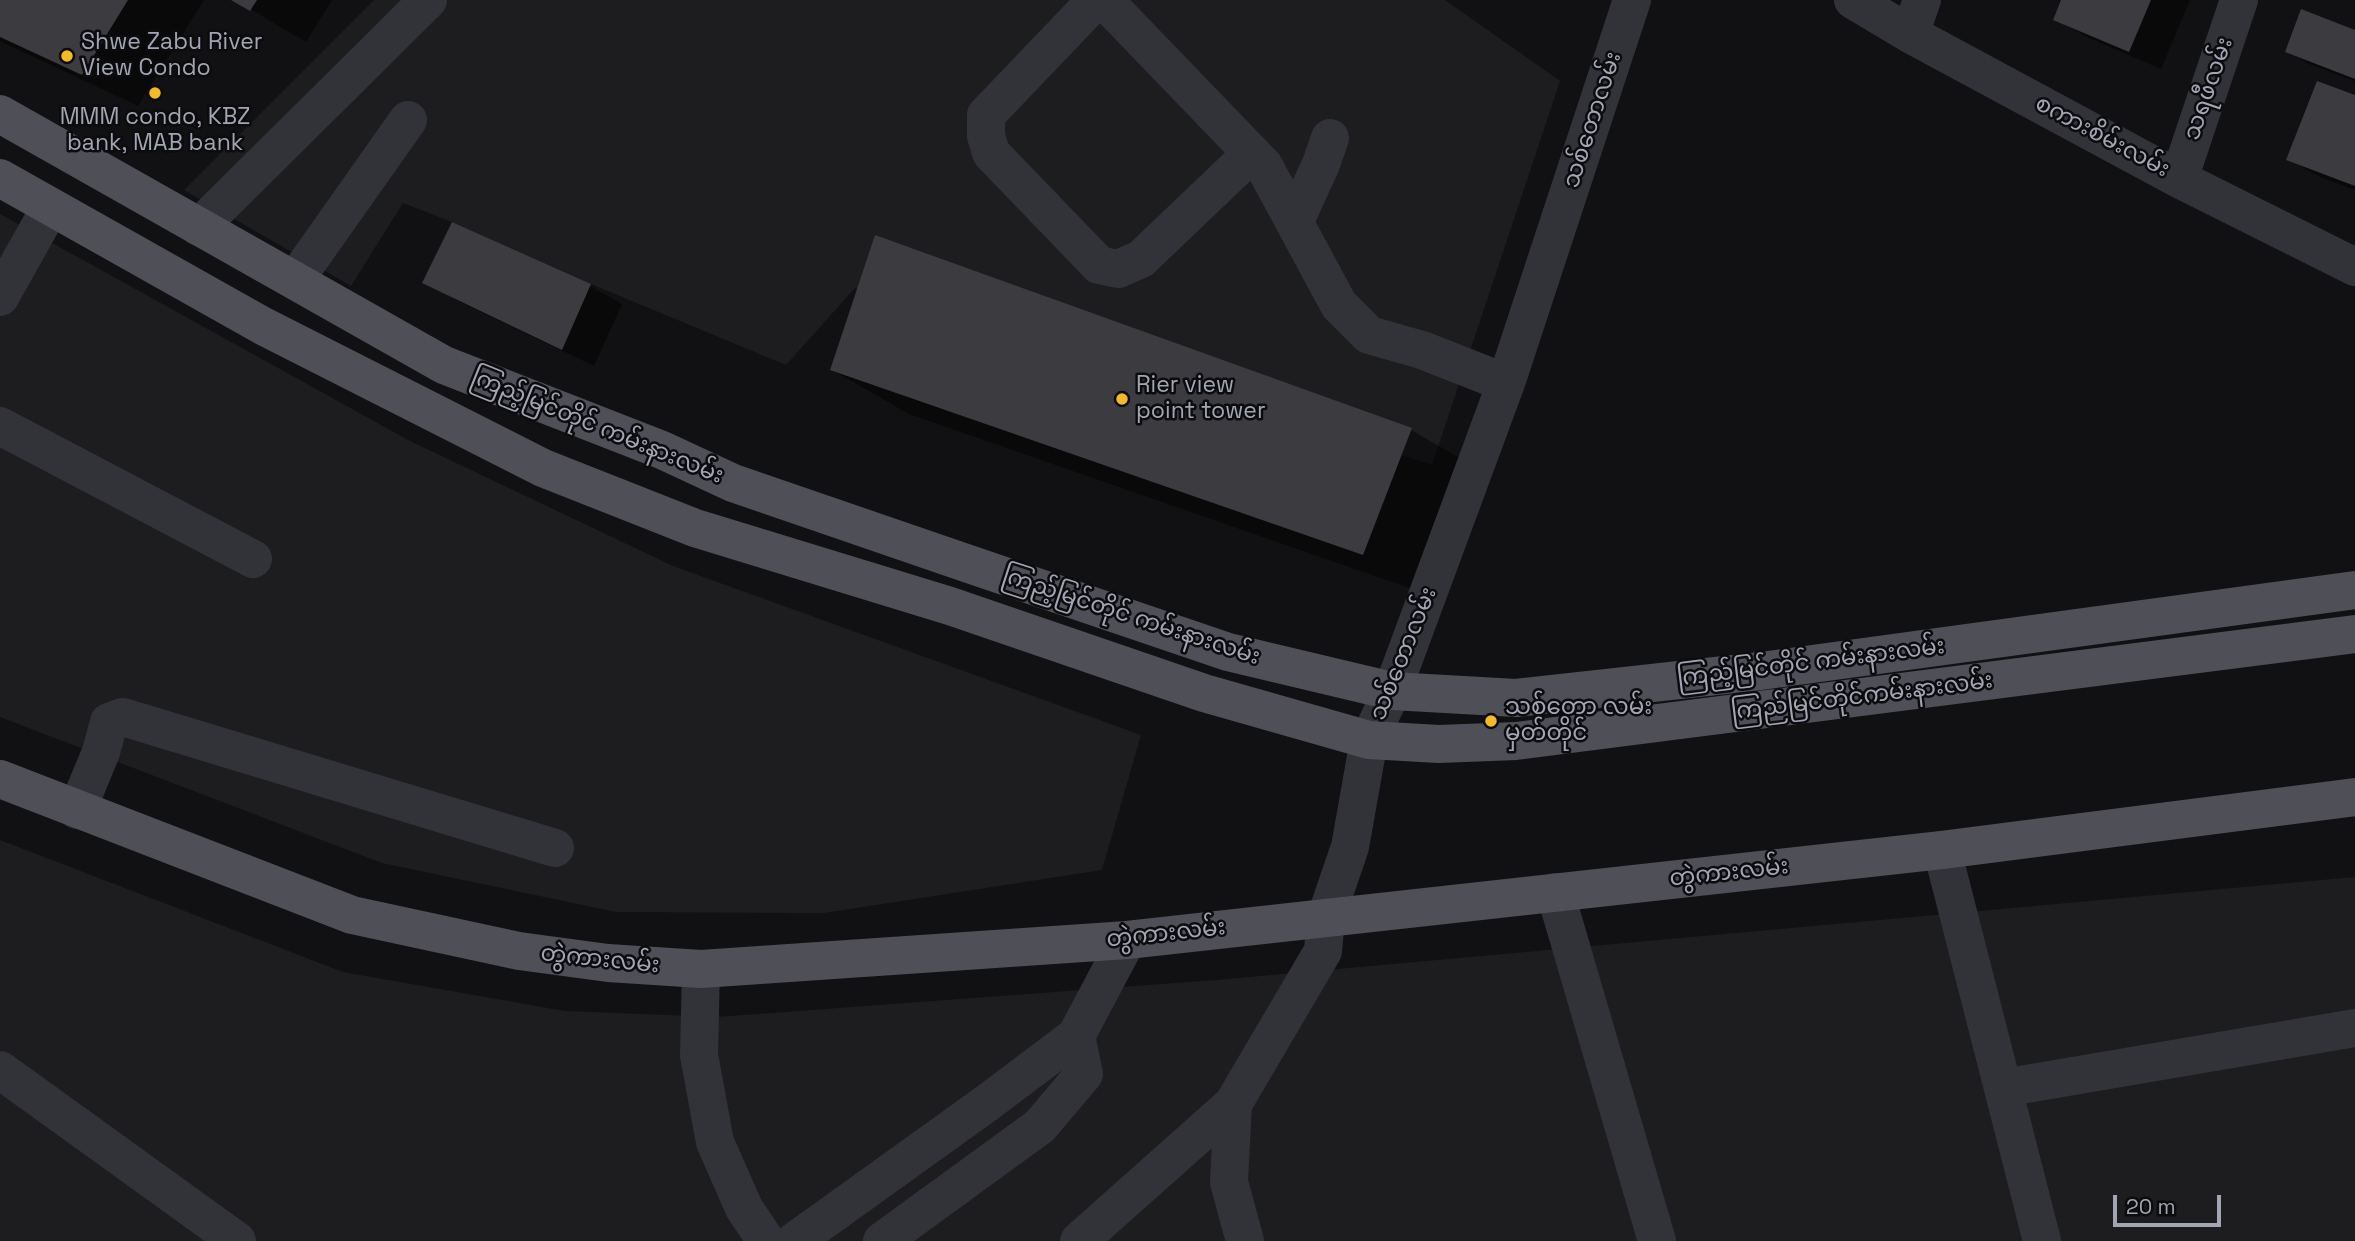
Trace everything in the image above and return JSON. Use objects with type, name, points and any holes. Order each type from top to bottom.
[{"type":"main road","name":"ကြည့်မြင်တိုင် ကမ်းနားလမ်း","points":[[0,114],[444,365],[662,450],[733,482],[1215,648],[1392,691],[1516,698],[1761,671],[2355,590]]},
{"type":"main road","name":"ကြည့်မြင်တိုင် ကမ်းနားလမ်း","points":[[0,178],[264,326],[542,468],[695,528],[950,606],[1204,694],[1369,740]]},
{"type":"main road","points":[[542,468],[570,414]]},
{"type":"main road","name":"ကြည်မြင်တိုင်ကမ်းနားလမ်း","points":[[1369,740],[1440,744],[1516,741],[2355,634]]},
{"type":"main road","points":[[1761,671],[1761,710]]},
{"type":"main road","name":"တွဲကားလမ်း","points":[[0,779],[352,915],[519,951],[608,963],[701,969],[1127,940],[1942,850],[2355,797]]},
{"type":"street","points":[[199,227],[428,0]]},
{"type":"street","name":"သစ်တောလမ်း","points":[[1079,1241],[1233,1104],[1323,951],[1326,916],[1350,847],[1369,740],[1392,691],[1506,383],[1632,0]]},
{"type":"street","name":"စကားစိမ်းလမ်း","points":[[1853,0],[1916,17],[2179,178],[2355,267]]},
{"type":"street","name":"သရဖီလမ်း","points":[[2179,178],[2239,0]]},
{"type":"street","points":[[1252,153],[1141,259],[1118,269],[1099,265],[991,153],[986,136],[986,115],[1110,3],[1252,153],[1264,166],[1339,305],[1369,335],[1422,350],[1506,383]]},
{"type":"street","points":[[295,280],[408,120]]},
{"type":"street","points":[[1295,221],[1330,138]]},
{"type":"street","points":[[0,297],[50,208]]},
{"type":"street","points":[[0,426],[253,559]]},
{"type":"street","points":[[77,810],[101,752],[109,722],[123,717],[555,848]]},
{"type":"street","points":[[1942,850],[2042,1241]]},
{"type":"street","points":[[1555,892],[1657,1241]]},
{"type":"street","points":[[795,1241],[1076,1036],[1127,940]]},
{"type":"street","points":[[701,969],[699,1055],[715,1142],[744,1209],[766,1241]]},
{"type":"street","points":[[2003,1088],[2355,1028]]},
{"type":"street","points":[[882,1241],[1040,1126],[1084,1074],[1076,1036]]},
{"type":"street","points":[[0,1070],[237,1241]]},
{"type":"street","points":[[1233,1104],[1229,1182],[1245,1241]]},
{"type":"shaded area","points":[[374,0],[1445,0],[1560,81],[1432,465],[855,288],[786,365],[403,203],[351,286],[184,190]]},
{"type":"shaded area","points":[[0,214],[410,441],[673,566],[1141,735],[1102,870],[824,913],[616,912],[382,863],[0,717]]},
{"type":"shaded area","points":[[0,840],[343,972],[565,1011],[717,1017],[1216,980],[2355,877],[2355,1241],[0,1241]]},
{"type":"building","name":"Shwe Zabu River View Condo","points":[[0,0],[128,0],[82,75],[0,37]]},
{"type":"building","name":"Shwe Zabu River View Condo","points":[[231,0],[257,0],[250,11]]},
{"type":"building","points":[[2061,0],[2151,0],[2129,52],[2053,20]]},
{"type":"building","points":[[2301,9],[2355,30],[2355,79],[2285,52]]},
{"type":"building","points":[[2317,81],[2355,95],[2355,186],[2286,160]]},
{"type":"building","points":[[452,222],[591,284],[562,350],[422,283]]},
{"type":"building","name":"Rier view point tower","points":[[875,235],[1412,428],[1363,555],[830,370]]},
{"type":"place","name":"Shwe Zabu River View Condo","points":[[67,56]]},
{"type":"place","name":"MMM condo, KBZ bank, MAB bank","points":[[155,93]]},
{"type":"place","name":"Rier view point tower","points":[[1122,399]]},
{"type":"place","name":"သစ်တော လမ်း မှတ်တိုင်","points":[[1491,721]]}]
